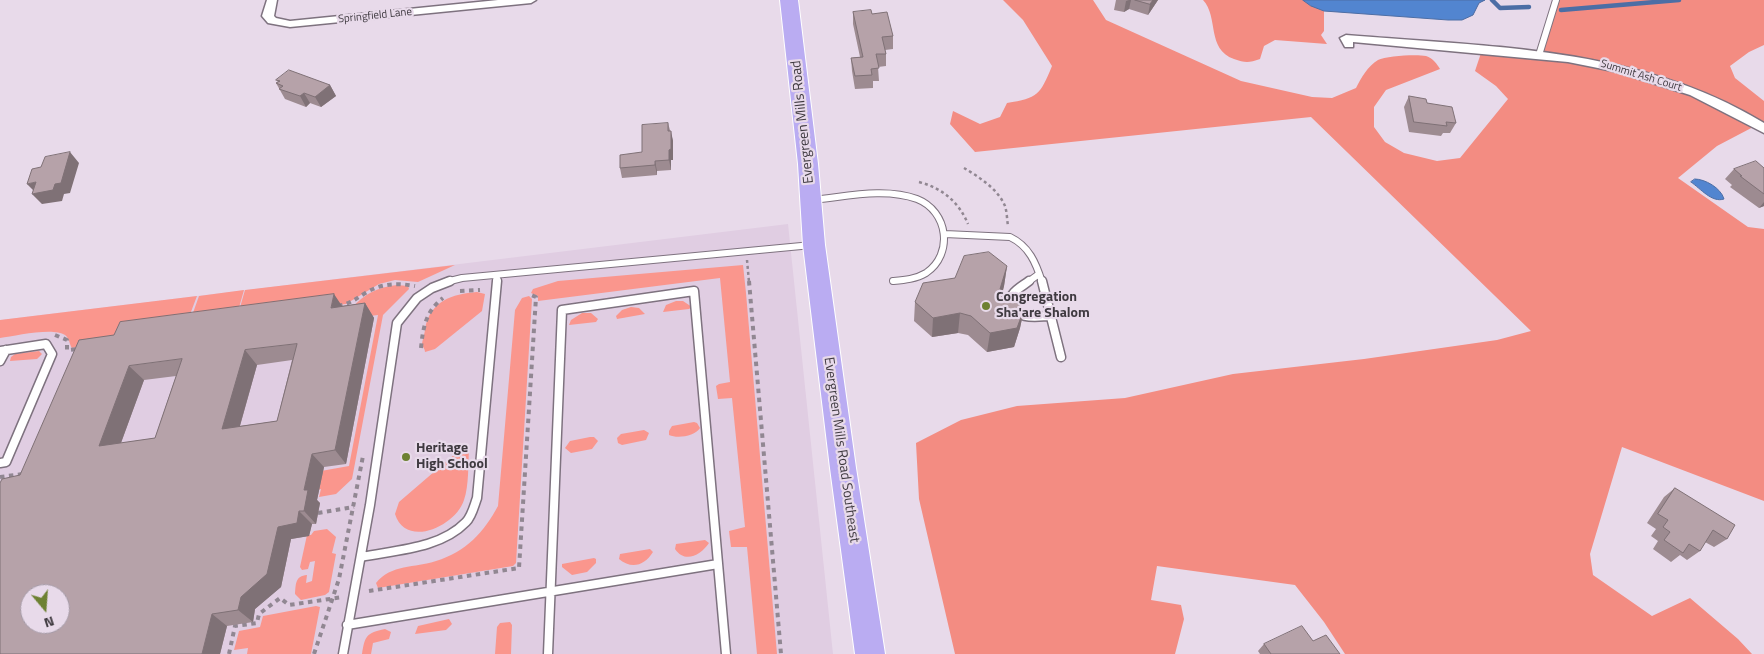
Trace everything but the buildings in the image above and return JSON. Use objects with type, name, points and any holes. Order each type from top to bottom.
[{"type":"main road","name":"Evergreen Mills Road","points":[[789,0],[811,200],[814,245]]},
{"type":"main road","name":"Evergreen Mills Road Southeast","points":[[814,245],[843,468],[870,654]]},
{"type":"street","name":"Springfield Lane","points":[[272,0],[268,16],[272,22],[282,24],[334,21],[531,0]]},
{"type":"street","name":"Summit Ash Court","points":[[1348,45],[1346,38],[1539,55],[1596,62],[1652,77],[1709,99],[1764,130]]},
{"type":"lane","points":[[1539,55],[1556,0]]},
{"type":"lane","points":[[811,200],[880,194],[908,196],[925,202],[938,216],[945,228],[946,247],[932,268],[916,278],[893,281]]},
{"type":"lane","points":[[945,234],[1010,237],[1018,240],[1028,250],[1039,274],[1052,316],[1061,357]]},
{"type":"lane","points":[[343,654],[361,557],[397,323],[406,308],[419,294],[432,287],[462,278],[814,245]]},
{"type":"lane","points":[[1039,274],[1012,294],[1010,302],[1013,312],[1021,316],[1052,316]]},
{"type":"lane","points":[[361,557],[432,542],[451,534],[467,521],[477,498],[497,276]]},
{"type":"lane","points":[[548,654],[562,310],[694,291],[726,654]]},
{"type":"lane","points":[[0,361],[3,350],[46,344],[52,354],[6,462],[0,463]]},
{"type":"lane","points":[[347,625],[718,564]]},
{"type":"path","points":[[964,168],[990,187],[1000,198],[1005,207],[1010,237]]},
{"type":"path","points":[[918,182],[941,191],[955,201],[968,223],[970,235]]},
{"type":"path","points":[[746,252],[781,654]]},
{"type":"path","points":[[332,307],[351,304],[364,294],[380,286],[399,282],[415,286],[408,293]]},
{"type":"path","points":[[458,292],[480,290]]},
{"type":"path","points":[[369,591],[519,568],[536,297],[529,294]]},
{"type":"path","points":[[421,348],[424,320],[431,308],[449,295]]},
{"type":"path","points":[[314,654],[317,640],[334,598],[354,507],[364,449]]},
{"type":"path","points":[[0,477],[28,474]]},
{"type":"path","points":[[4,484],[7,476]]},
{"type":"path","points":[[318,513],[354,507]]},
{"type":"path","points":[[228,654],[235,626],[256,623],[259,614],[280,598],[289,605],[344,597]]},
{"type":"shaded area","points":[[1003,0],[1093,0],[1106,20],[1241,81],[1312,97],[1332,98],[1356,88],[1368,69],[1378,60],[1387,57],[1426,56],[1433,60],[1440,69],[1386,90],[1374,107],[1374,127],[1385,142],[1404,153],[1437,161],[1460,158],[1508,99],[1496,86],[1475,71],[1482,50],[1539,55],[1556,0],[1764,0],[1764,45],[1749,52],[1730,66],[1735,78],[1764,101],[1764,124],[1757,125],[1717,146],[1678,178],[1748,227],[1764,229],[1764,501],[1622,447],[1590,554],[1593,575],[1652,616],[1690,598],[1738,639],[1752,654],[1345,654],[1324,622],[1295,585],[1157,566],[1151,600],[1181,605],[1184,619],[1175,654],[955,654],[919,499],[916,443],[961,420],[1017,406],[1125,398],[1233,374],[1364,359],[1497,340],[1531,331],[1311,117],[975,152],[950,124],[953,111],[980,124],[1000,117],[1007,103],[1037,94],[1052,66],[1023,20]]},
{"type":"shaded area","points":[[1203,0],[1485,0],[1479,3],[1473,15],[1462,20],[1324,11],[1324,31],[1321,35],[1327,44],[1275,40],[1264,46],[1260,59],[1247,62],[1234,59],[1225,54],[1220,48],[1216,40],[1211,15]]},
{"type":"shaded area","name":"Heritage High School","points":[[788,224],[833,654],[0,654],[0,320]]},
{"type":"shaded area","points":[[455,265],[418,282],[395,280],[379,284],[346,304],[237,318],[245,290]]},
{"type":"shaded area","points":[[743,265],[777,654],[757,654],[747,547],[731,547],[729,531],[745,527],[732,398],[718,399],[716,386],[730,382],[720,278],[538,301],[538,296],[531,293],[533,289],[558,281]]},
{"type":"shaded area","points":[[408,286],[409,289],[383,315],[352,479],[336,494],[319,497],[321,489],[317,490],[321,471],[349,466],[378,315],[362,317],[352,308],[372,292],[384,287]]},
{"type":"shaded area","points":[[244,290],[236,318],[189,324],[199,296]]},
{"type":"shaded area","points":[[477,292],[485,294],[482,311],[435,349],[425,352],[422,345],[425,329],[428,319],[437,306],[451,297]]},
{"type":"shaded area","points":[[197,296],[186,325],[72,348],[65,335],[52,332],[0,338],[0,320]]},
{"type":"shaded area","points":[[529,296],[532,299],[516,563],[513,566],[378,588],[376,583],[389,573],[436,561],[447,557],[465,546],[487,524],[498,506],[515,310],[522,298]]},
{"type":"shaded area","points":[[676,301],[683,301],[692,307],[663,312],[666,305]]},
{"type":"shaded area","points":[[631,307],[639,308],[645,314],[617,319],[616,316],[622,310]]},
{"type":"shaded area","points":[[582,313],[591,313],[598,319],[596,322],[569,325],[571,320]]},
{"type":"shaded area","points":[[39,351],[42,354],[37,359],[10,361],[11,357],[15,354]]},
{"type":"shaded area","points":[[694,422],[700,428],[698,431],[681,437],[669,435],[672,426]]},
{"type":"shaded area","points":[[644,430],[649,433],[646,440],[622,445],[618,443],[617,438],[621,434]]},
{"type":"shaded area","points":[[594,437],[598,441],[592,449],[571,453],[565,448],[570,441]]},
{"type":"shaded area","points":[[463,447],[469,449],[468,475],[466,494],[459,510],[442,525],[431,530],[420,532],[409,530],[401,525],[395,514],[399,502]]},
{"type":"shaded area","points":[[327,529],[336,537],[332,553],[336,554],[329,592],[325,595],[301,600],[295,594],[297,581],[300,577],[307,575],[306,583],[312,581],[315,561],[310,562],[308,569],[302,570],[300,567],[307,535],[311,535],[314,531]]},
{"type":"shaded area","points":[[705,540],[709,543],[706,547],[693,556],[683,556],[675,549],[676,544]]},
{"type":"shaded area","points":[[650,549],[653,552],[642,563],[633,565],[619,559],[620,554]]},
{"type":"shaded area","points":[[594,558],[596,563],[587,572],[572,575],[562,567],[562,564]]},
{"type":"shaded area","points":[[316,606],[320,607],[311,654],[247,654],[248,648],[234,650],[239,631],[260,627],[263,616]]},
{"type":"shaded area","points":[[449,619],[452,624],[446,630],[415,634],[418,626]]},
{"type":"shaded area","points":[[510,622],[512,625],[511,654],[495,654],[497,627],[500,623]]},
{"type":"shaded area","points":[[385,629],[391,632],[389,639],[373,643],[371,654],[362,654],[364,643],[368,636]]},
{"type":"water","points":[[1303,0],[1485,0],[1479,3],[1473,15],[1462,20],[1448,20],[1324,11],[1311,6]]},
{"type":"water","points":[[1695,179],[1712,185],[1720,191],[1724,199],[1715,199],[1707,195],[1691,182]]},
{"type":"waterway","points":[[1492,0],[1500,8],[1529,7]]},
{"type":"waterway","points":[[1561,10],[1679,0]]},
{"type":"place","name":"Congregation Sha'are Shalom","points":[[986,306]]},
{"type":"place","name":"Heritage High School","points":[[406,457]]}]
